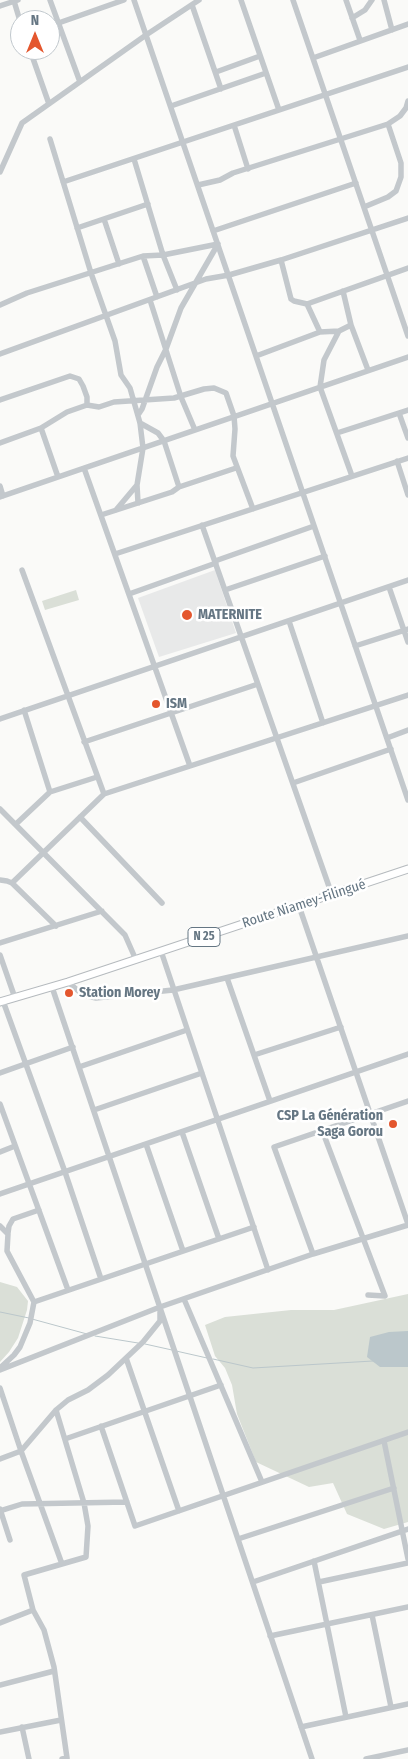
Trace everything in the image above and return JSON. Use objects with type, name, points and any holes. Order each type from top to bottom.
[{"type":"main road","name":"Route Niamey-Filingué","points":[[2,1002],[161,952],[408,869]]},
{"type":"street","points":[[60,23],[124,0]]},
{"type":"street","points":[[134,0],[408,800]]},
{"type":"street","points":[[0,172],[22,123],[146,35],[199,0]]},
{"type":"street","points":[[241,0],[279,110]]},
{"type":"street","points":[[292,0],[408,336]]},
{"type":"street","points":[[346,0],[360,40]]},
{"type":"street","points":[[352,18],[365,10],[372,0]]},
{"type":"street","points":[[384,0],[392,30]]},
{"type":"street","points":[[0,6],[16,1]]},
{"type":"street","points":[[192,5],[222,88]]},
{"type":"street","points":[[312,58],[408,24]]},
{"type":"street","points":[[60,26],[80,82]]},
{"type":"street","points":[[216,72],[260,56]]},
{"type":"street","points":[[34,60],[49,104]]},
{"type":"street","points":[[63,182],[408,67]]},
{"type":"street","points":[[171,106],[266,73]]},
{"type":"street","points":[[198,185],[220,180],[233,172],[248,169],[388,124],[400,116],[406,108],[408,101]]},
{"type":"street","points":[[364,207],[388,197],[396,190],[401,177],[401,163],[388,124]]},
{"type":"street","points":[[234,126],[248,169]]},
{"type":"street","points":[[50,139],[91,273],[115,341],[121,374],[130,388],[135,401],[143,448],[137,485],[138,503]]},
{"type":"street","points":[[134,159],[163,255],[177,290]]},
{"type":"street","points":[[213,231],[356,183]]},
{"type":"street","points":[[77,228],[148,204]]},
{"type":"street","points":[[0,354],[206,279],[229,275],[281,260],[408,218]]},
{"type":"street","points":[[104,219],[119,264]]},
{"type":"street","points":[[0,305],[27,293],[143,256],[163,255],[218,244]]},
{"type":"street","points":[[138,415],[181,308],[218,244]]},
{"type":"street","points":[[143,256],[157,298]]},
{"type":"street","points":[[281,260],[291,298],[294,301],[307,304],[408,268]]},
{"type":"street","points":[[343,291],[351,325],[368,370]]},
{"type":"street","points":[[150,300],[181,397],[195,430]]},
{"type":"street","points":[[307,304],[320,332]]},
{"type":"street","points":[[256,356],[320,332],[339,331],[351,325]]},
{"type":"street","points":[[339,331],[324,360],[320,387],[352,476]]},
{"type":"street","points":[[0,486],[2,496],[408,357]]},
{"type":"street","points":[[0,400],[70,376],[79,379],[87,397],[87,405]]},
{"type":"street","points":[[0,443],[41,428],[66,412],[87,405],[100,407],[114,402],[160,400],[181,397],[208,388],[222,390],[226,393],[234,416],[235,429],[232,456],[253,509]]},
{"type":"street","points":[[337,433],[408,410]]},
{"type":"street","points":[[399,413],[408,438]]},
{"type":"street","points":[[140,423],[158,433],[164,440],[179,487]]},
{"type":"street","points":[[41,428],[58,477]]},
{"type":"street","points":[[115,554],[408,458]]},
{"type":"street","points":[[396,462],[408,495]]},
{"type":"street","points":[[84,468],[190,766]]},
{"type":"street","points":[[101,515],[172,492],[179,487],[236,468]]},
{"type":"street","points":[[116,510],[137,485]]},
{"type":"street","points":[[202,525],[332,895]]},
{"type":"street","points":[[129,594],[314,526]]},
{"type":"street","points":[[225,590],[325,556]]},
{"type":"street","points":[[22,570],[104,794]]},
{"type":"street","points":[[0,718],[408,580]]},
{"type":"street","points":[[389,587],[406,630],[408,642]]},
{"type":"street","points":[[289,621],[322,723]]},
{"type":"street","points":[[355,646],[406,630]]},
{"type":"street","points":[[84,742],[258,684]]},
{"type":"street","points":[[12,883],[104,794],[408,695]]},
{"type":"street","points":[[24,710],[50,792]]},
{"type":"street","points":[[386,738],[408,730]]},
{"type":"street","points":[[293,783],[391,750]]},
{"type":"street","points":[[16,824],[50,792],[97,777]]},
{"type":"street","points":[[0,809],[125,935],[136,960]]},
{"type":"street","points":[[80,817],[162,903]]},
{"type":"street","points":[[0,880],[12,883],[56,926]]},
{"type":"street","points":[[0,1369],[160,1307],[363,1237],[408,1225],[299,906]]},
{"type":"street","points":[[0,944],[102,911]]},
{"type":"street","points":[[68,982],[83,995],[96,998],[174,990],[408,936]]},
{"type":"street","points":[[161,952],[268,1270]]},
{"type":"street","points":[[0,955],[14,998]]},
{"type":"street","points":[[226,978],[270,1101]]},
{"type":"street","points":[[52,987],[312,1759]]},
{"type":"street","points":[[2,1002],[65,1172],[101,1279]]},
{"type":"street","points":[[254,1055],[341,1027]]},
{"type":"street","points":[[79,1067],[187,1030]]},
{"type":"street","points":[[0,1073],[73,1047]]},
{"type":"street","points":[[0,1194],[408,1054]]},
{"type":"street","points":[[94,1110],[202,1073]]},
{"type":"street","points":[[313,1254],[274,1147],[408,1101]]},
{"type":"street","points":[[0,1104],[1,1112],[68,1290]]},
{"type":"street","points":[[322,1130],[386,1296],[368,1295]]},
{"type":"street","points":[[182,1132],[219,1239]]},
{"type":"street","points":[[146,1144],[183,1251]]},
{"type":"street","points":[[0,1152],[15,1146]]},
{"type":"street","points":[[0,1369],[14,1356],[20,1347],[30,1323],[34,1302],[7,1251],[9,1226],[13,1219],[38,1210]]},
{"type":"street","points":[[0,1226],[8,1233]]},
{"type":"street","points":[[34,1302],[254,1227]]},
{"type":"street","points":[[184,1299],[262,1482]]},
{"type":"street","points":[[0,1459],[21,1452],[56,1410],[68,1400],[98,1384],[143,1342],[160,1321],[160,1307]]},
{"type":"street","points":[[126,1358],[180,1511]]},
{"type":"street","points":[[64,1439],[221,1385]]},
{"type":"street","points":[[0,1388],[62,1564]]},
{"type":"street","points":[[56,1410],[84,1504],[88,1526],[86,1557],[24,1575],[33,1610],[44,1630],[54,1672],[67,1758],[62,1759]]},
{"type":"street","points":[[101,1426],[135,1526],[408,1432]]},
{"type":"street","points":[[384,1441],[405,1530],[408,1559]]},
{"type":"street","points":[[238,1539],[394,1488]]},
{"type":"street","points":[[10,1540],[0,1510],[22,1504],[127,1502]]},
{"type":"street","points":[[252,1582],[405,1530]]},
{"type":"street","points":[[314,1561],[346,1717]]},
{"type":"street","points":[[319,1582],[408,1563]]},
{"type":"street","points":[[270,1636],[408,1607]]},
{"type":"street","points":[[0,1623],[33,1610]]},
{"type":"street","points":[[372,1615],[391,1707]]},
{"type":"street","points":[[0,1685],[54,1672]]},
{"type":"street","points":[[301,1726],[408,1704]]},
{"type":"street","points":[[0,1732],[61,1720]]},
{"type":"street","points":[[22,1727],[29,1759]]},
{"type":"street","points":[[366,1759],[408,1750]]},
{"type":"shaded area","name":"MATERNITE","points":[[215,570],[236,633],[159,657],[138,598]]},
{"type":"shaded area","points":[[76,590],[79,600],[45,610],[42,601]]},
{"type":"shaded area","points":[[0,1282],[17,1287],[28,1301],[18,1338],[0,1362]]},
{"type":"shaded area","points":[[408,1294],[408,1522],[384,1529],[347,1514],[333,1483],[309,1487],[256,1462],[237,1414],[232,1385],[225,1368],[215,1356],[205,1325],[225,1317],[291,1310],[334,1310]]},
{"type":"shaded area","points":[[408,1331],[408,1367],[380,1367],[367,1357],[370,1337],[389,1332]]},
{"type":"waterway","points":[[0,1312],[29,1318]]},
{"type":"waterway","points":[[32,1319],[87,1334]]},
{"type":"waterway","points":[[95,1336],[138,1343]]},
{"type":"waterway","points":[[145,1344],[172,1350]]},
{"type":"waterway","points":[[176,1351],[207,1358]]},
{"type":"waterway","points":[[213,1359],[253,1368],[373,1361]]},
{"type":"place","name":"MATERNITE","points":[[187,615]]},
{"type":"place","name":"ISM","points":[[156,704]]},
{"type":"place","name":"Station Morey","points":[[69,993]]},
{"type":"place","name":"CSP La Génération Saga Gorou","points":[[393,1124]]}]
